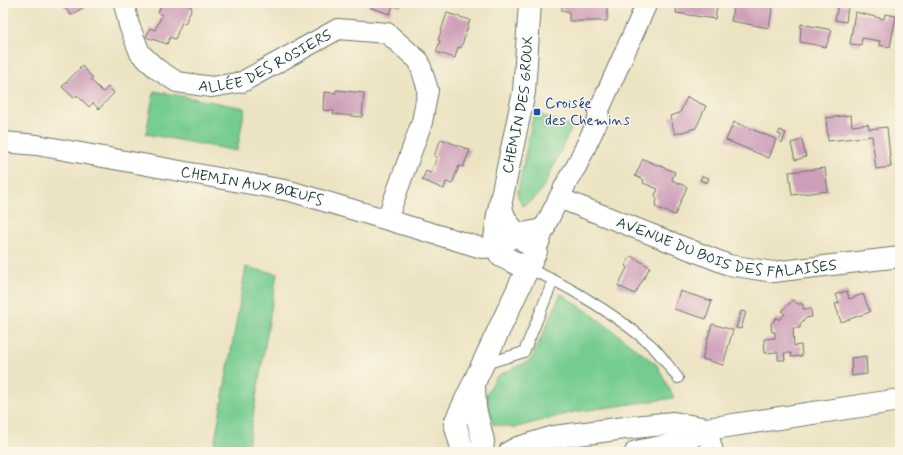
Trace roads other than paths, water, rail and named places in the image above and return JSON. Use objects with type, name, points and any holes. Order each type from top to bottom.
[{"type":"street","name":"ALLÉE DES ROSIERS","points":[[124,3],[140,53],[157,69],[177,82],[212,87],[242,82],[338,29],[387,33],[419,61],[428,90],[422,122],[387,219]]},
{"type":"street","name":"CHEMIN DES GROUX","points":[[496,248],[496,232],[524,92],[530,3]]},
{"type":"street","points":[[463,452],[455,423],[532,260],[544,228],[570,176],[576,168],[599,118],[598,112],[647,3]]},
{"type":"street","name":"CHEMIN AUX BŒUFS","points":[[3,142],[36,145],[290,191],[482,248],[496,248]]},
{"type":"street","name":"AVENUE DU BOIS DES FALAISES","points":[[559,198],[729,265],[773,272],[900,258]]},
{"type":"street","points":[[501,206],[505,220],[518,235],[532,260]]},
{"type":"street","points":[[532,260],[507,260],[496,248],[518,235],[538,231],[544,228]]},
{"type":"street","points":[[474,385],[475,408],[483,441],[482,452]]},
{"type":"street","points":[[636,452],[676,444],[707,429],[900,400]]},
{"type":"street","points":[[510,452],[518,448],[554,437],[625,428],[673,423],[707,429]]},
{"type":"street","points":[[707,429],[713,452]]},
{"type":"lane","points":[[532,260],[553,281],[594,304],[653,347],[678,378]]},
{"type":"lane","points":[[483,365],[524,352],[553,281]]},
{"type":"place","name":"Croisée des Chemins","points":[[537,112]]}]
